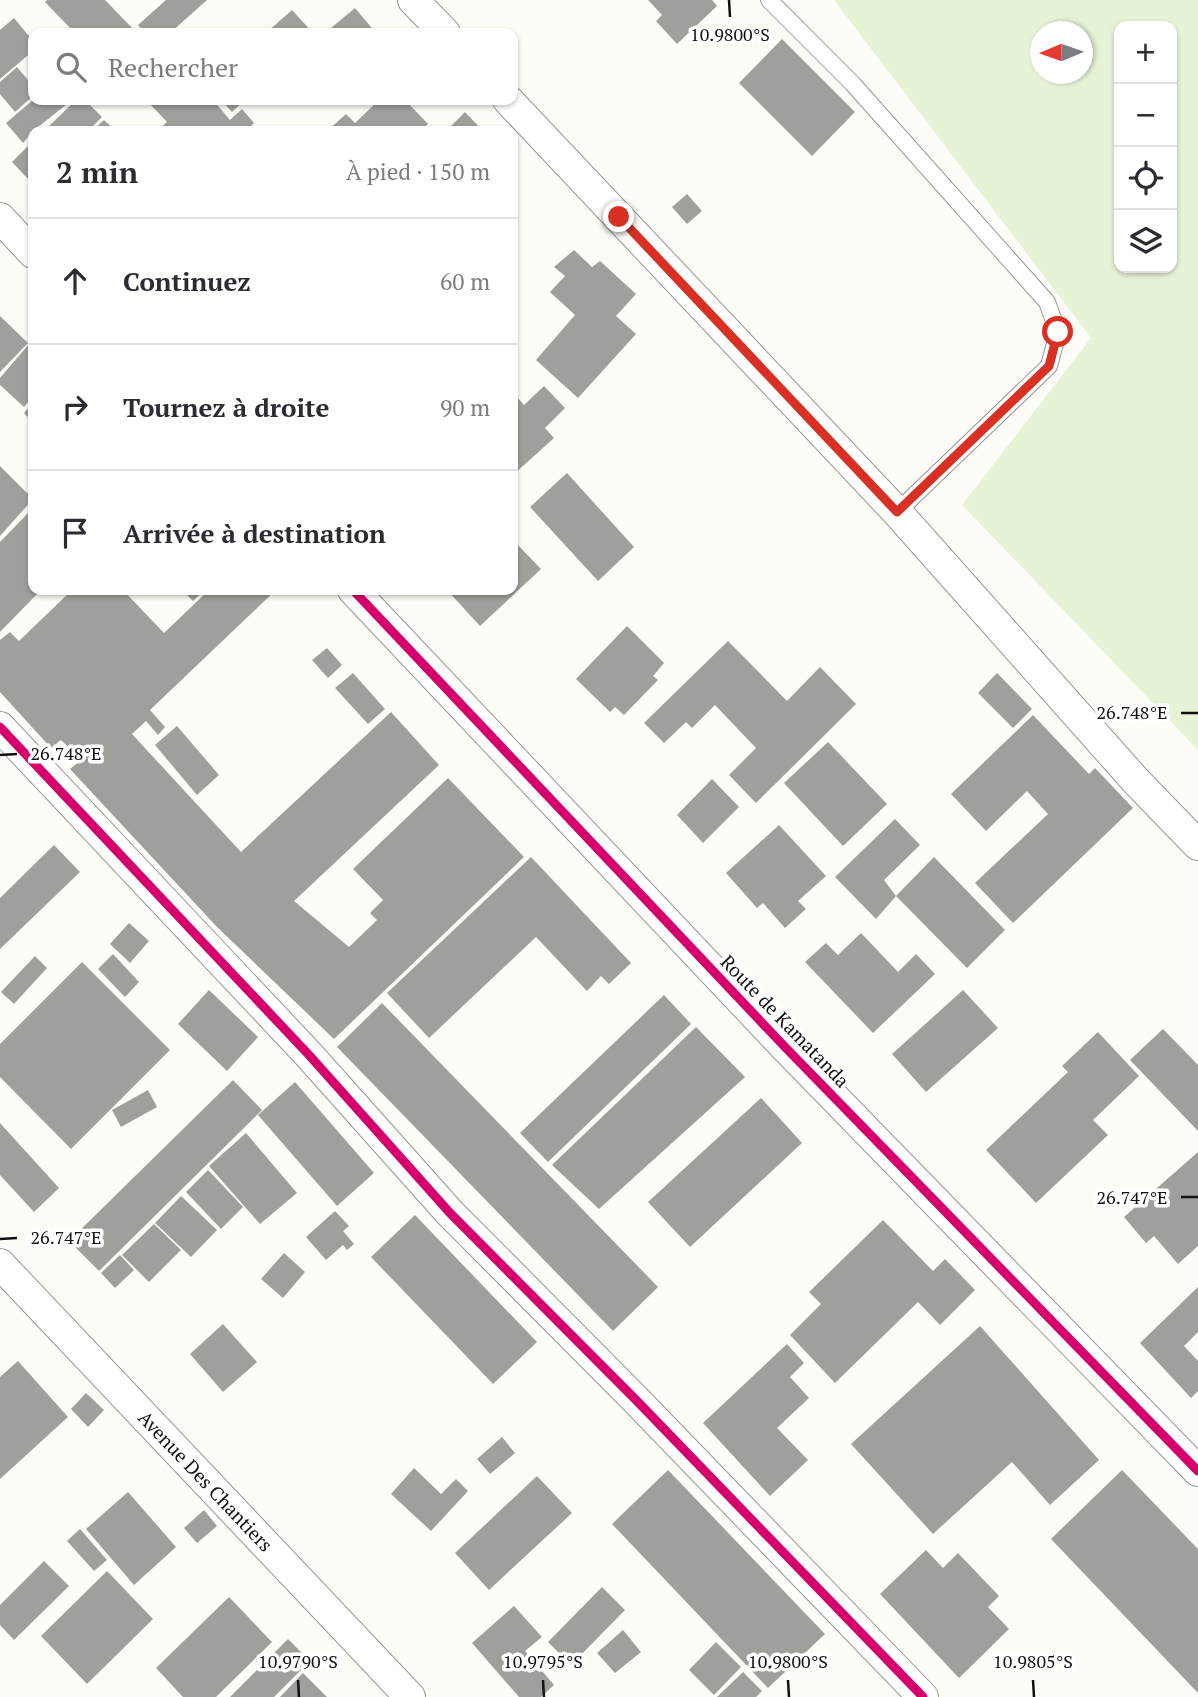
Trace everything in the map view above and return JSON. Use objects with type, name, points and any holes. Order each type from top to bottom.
[{"type":"street","points":[[413,0],[440,28]]},
{"type":"street","points":[[513,105],[897,512],[1136,781],[1198,845]]},
{"type":"street","points":[[0,218],[28,248]]},
{"type":"street","name":"Route de Kamatanda","points":[[358,595],[784,1046],[1198,1471]]},
{"type":"street","points":[[0,727],[309,1055],[450,1213],[923,1697]]},
{"type":"street","name":"Avenue Des Chantiers","points":[[0,1264],[410,1697]]},
{"type":"lane","points":[[769,0],[852,83],[1047,302],[1058,332],[1049,366],[897,512]]},
{"type":"green space","points":[[834,0],[1198,0],[1198,750],[962,505],[1091,338]]},
{"type":"building","points":[[105,0],[132,28],[70,28],[45,2]]},
{"type":"building","points":[[166,0],[207,0],[176,28],[141,28],[138,25]]},
{"type":"building","points":[[648,0],[712,0],[717,6],[677,44],[656,21],[662,15]]},
{"type":"building","points":[[355,8],[372,28],[331,28]]},
{"type":"building","points":[[292,10],[308,28],[272,28]]},
{"type":"building","points":[[14,18],[28,35],[28,55],[0,79],[0,30]]},
{"type":"building","points":[[782,39],[855,112],[812,156],[739,83]]},
{"type":"building","points":[[17,67],[28,80],[28,100],[15,112],[0,94],[0,82]]},
{"type":"building","points":[[28,104],[66,105],[39,126],[28,126],[28,137],[23,143],[6,123]]},
{"type":"building","points":[[71,105],[90,105],[102,117],[93,126],[49,126]]},
{"type":"building","points":[[151,105],[217,105],[230,120],[242,109],[254,123],[251,126],[163,126],[167,122]]},
{"type":"building","points":[[226,105],[240,105],[232,112]]},
{"type":"building","points":[[374,105],[410,105],[428,124],[333,126],[346,114],[355,123]]},
{"type":"building","points":[[465,112],[478,126],[451,126]]},
{"type":"building","points":[[104,120],[111,126],[97,126]]},
{"type":"building","points":[[28,146],[28,179],[12,162]]},
{"type":"building","points":[[687,194],[702,211],[687,224],[672,207]]},
{"type":"building","points":[[574,250],[592,267],[600,261],[636,294],[616,316],[636,334],[578,398],[536,360],[575,315],[550,292],[565,276],[554,267]]},
{"type":"building","points":[[0,316],[28,343],[0,372]]},
{"type":"building","points":[[28,345],[28,402],[24,407],[0,385],[0,378]]},
{"type":"building","points":[[544,386],[565,408],[545,428],[554,438],[518,470],[518,398],[524,405]]},
{"type":"building","points":[[0,466],[28,494],[28,505],[0,536]]},
{"type":"building","points":[[567,473],[634,547],[598,581],[530,507]]},
{"type":"building","points":[[28,513],[28,595],[36,595],[0,632],[0,542]]},
{"type":"building","points":[[518,545],[541,569],[518,590]]},
{"type":"building","points":[[67,595],[128,595],[164,633],[204,595],[271,595],[150,710],[165,727],[158,735],[146,721],[132,734],[241,852],[391,712],[439,765],[294,901],[349,947],[377,920],[370,913],[383,900],[353,869],[448,778],[524,857],[334,1039],[217,927],[70,769],[81,760],[61,740],[51,748],[0,692],[0,640],[10,632],[19,641]]},
{"type":"building","points":[[187,595],[200,595],[193,601]]},
{"type":"building","points":[[452,595],[513,595],[480,626]]},
{"type":"building","points":[[627,626],[664,663],[653,676],[658,680],[624,715],[615,707],[610,712],[576,679]]},
{"type":"building","points":[[728,641],[787,701],[820,667],[856,704],[756,803],[729,775],[756,748],[715,705],[692,728],[686,722],[664,743],[644,723]]},
{"type":"building","points":[[327,648],[342,665],[328,678],[312,660]]},
{"type":"building","points":[[353,673],[385,709],[368,724],[335,688]]},
{"type":"building","points":[[997,673],[1032,709],[1013,728],[978,693]]},
{"type":"building","points":[[1033,715],[1089,774],[1095,768],[1133,808],[1013,923],[975,883],[1048,814],[1027,791],[986,831],[951,794]]},
{"type":"building","points":[[177,726],[219,775],[197,795],[155,745]]},
{"type":"building","points":[[828,742],[887,804],[843,846],[784,783]]},
{"type":"building","points":[[712,779],[739,807],[703,843],[677,815]]},
{"type":"building","points":[[895,819],[920,845],[884,880],[896,896],[876,919],[835,877]]},
{"type":"building","points":[[779,825],[826,876],[798,901],[806,909],[785,928],[763,903],[757,908],[726,873]]},
{"type":"building","points":[[54,845],[80,872],[0,949],[0,898]]},
{"type":"building","points":[[531,857],[631,963],[609,984],[601,976],[587,991],[536,937],[429,1038],[387,993]]},
{"type":"building","points":[[934,857],[1005,930],[967,968],[896,896]]},
{"type":"building","points":[[129,923],[149,941],[130,963],[110,944]]},
{"type":"building","points":[[861,933],[898,972],[916,954],[935,974],[873,1033],[805,962],[826,943],[838,955]]},
{"type":"building","points":[[113,954],[139,982],[125,997],[98,969]]},
{"type":"building","points":[[35,956],[47,968],[14,1004],[1,992]]},
{"type":"building","points":[[82,962],[170,1050],[71,1149],[0,1077],[0,1044]]},
{"type":"building","points":[[209,990],[258,1037],[227,1071],[178,1024]]},
{"type":"building","points":[[963,990],[998,1028],[926,1092],[892,1054]]},
{"type":"building","points":[[664,995],[691,1024],[548,1162],[520,1133]]},
{"type":"building","points":[[382,1003],[658,1287],[613,1331],[337,1047]]},
{"type":"building","points":[[696,1027],[745,1077],[599,1209],[552,1165]]},
{"type":"building","points":[[1163,1029],[1198,1065],[1198,1131],[1130,1060]]},
{"type":"building","points":[[1098,1032],[1139,1076],[1093,1120],[1108,1135],[1036,1203],[986,1150],[1068,1072],[1062,1066]]},
{"type":"building","points":[[233,1080],[262,1110],[99,1271],[69,1241]]},
{"type":"building","points":[[295,1082],[374,1173],[337,1206],[258,1115]]},
{"type":"building","points":[[148,1090],[157,1107],[121,1127],[112,1110]]},
{"type":"building","points":[[761,1098],[802,1143],[690,1247],[648,1202]]},
{"type":"building","points":[[0,1123],[59,1188],[34,1212],[0,1175]]},
{"type":"building","points":[[246,1133],[297,1193],[260,1224],[209,1166]]},
{"type":"building","points":[[1198,1152],[1198,1246],[1178,1264],[1154,1236],[1146,1243],[1124,1217]]},
{"type":"building","points":[[208,1170],[243,1207],[221,1229],[186,1192]]},
{"type":"building","points":[[181,1196],[217,1230],[191,1257],[155,1223]]},
{"type":"building","points":[[335,1211],[349,1226],[343,1231],[354,1244],[347,1250],[343,1245],[326,1260],[306,1237]]},
{"type":"building","points":[[415,1215],[537,1342],[493,1384],[371,1257]]},
{"type":"building","points":[[883,1220],[933,1271],[945,1259],[975,1290],[940,1325],[918,1302],[835,1383],[790,1335],[821,1304],[809,1292]]},
{"type":"building","points":[[154,1224],[181,1250],[149,1282],[122,1255]]},
{"type":"building","points":[[284,1253],[305,1272],[283,1298],[261,1279]]},
{"type":"building","points":[[120,1255],[134,1270],[115,1288],[101,1273]]},
{"type":"building","points":[[1198,1287],[1198,1332],[1184,1346],[1198,1361],[1198,1391],[1191,1398],[1140,1343]]},
{"type":"building","points":[[223,1324],[257,1362],[223,1392],[190,1354]]},
{"type":"building","points":[[980,1326],[1099,1460],[1050,1505],[1012,1462],[933,1534],[851,1444]]},
{"type":"building","points":[[787,1344],[804,1363],[790,1377],[809,1398],[777,1428],[808,1460],[770,1496],[703,1423]]},
{"type":"building","points":[[18,1361],[68,1417],[0,1479],[0,1377]]},
{"type":"building","points":[[86,1393],[104,1410],[88,1427],[71,1409]]},
{"type":"building","points":[[502,1437],[515,1453],[490,1474],[477,1459]]},
{"type":"building","points":[[414,1468],[441,1494],[456,1479],[468,1491],[431,1531],[391,1494]]},
{"type":"building","points":[[668,1470],[825,1634],[768,1688],[612,1524]]},
{"type":"building","points":[[1122,1470],[1198,1549],[1198,1693],[1051,1539]]},
{"type":"building","points":[[537,1476],[572,1513],[489,1590],[455,1553]]},
{"type":"building","points":[[128,1492],[176,1547],[134,1585],[86,1529]]},
{"type":"building","points":[[204,1510],[217,1526],[197,1543],[184,1528]]},
{"type":"building","points":[[80,1529],[107,1560],[94,1571],[67,1541]]},
{"type":"building","points":[[926,1550],[943,1568],[958,1553],[999,1596],[988,1607],[1009,1629],[959,1678],[880,1594]]},
{"type":"building","points":[[44,1561],[69,1586],[14,1640],[0,1625],[0,1605]]},
{"type":"building","points":[[107,1571],[153,1619],[87,1684],[41,1636]]},
{"type":"building","points":[[602,1587],[625,1610],[571,1665],[548,1642]]},
{"type":"building","points":[[229,1597],[272,1642],[216,1697],[183,1697],[156,1668]]},
{"type":"building","points":[[514,1606],[542,1637],[525,1651],[554,1685],[541,1697],[519,1697],[472,1643]]},
{"type":"building","points":[[623,1630],[641,1652],[615,1673],[597,1653]]},
{"type":"building","points":[[288,1639],[310,1661],[274,1697],[230,1697]]},
{"type":"building","points":[[716,1642],[741,1667],[714,1695],[689,1670]]},
{"type":"building","points":[[743,1672],[762,1691],[756,1697],[717,1697]]},
{"type":"building","points":[[303,1673],[327,1697],[280,1697]]},
{"type":"cycle path","points":[[358,595],[784,1046],[1198,1471]]},
{"type":"cycle path","points":[[0,727],[309,1055],[450,1213],[636,1400],[923,1697]]},
{"type":"route","points":[[619,217],[897,512],[1049,366],[1058,332]]}]
